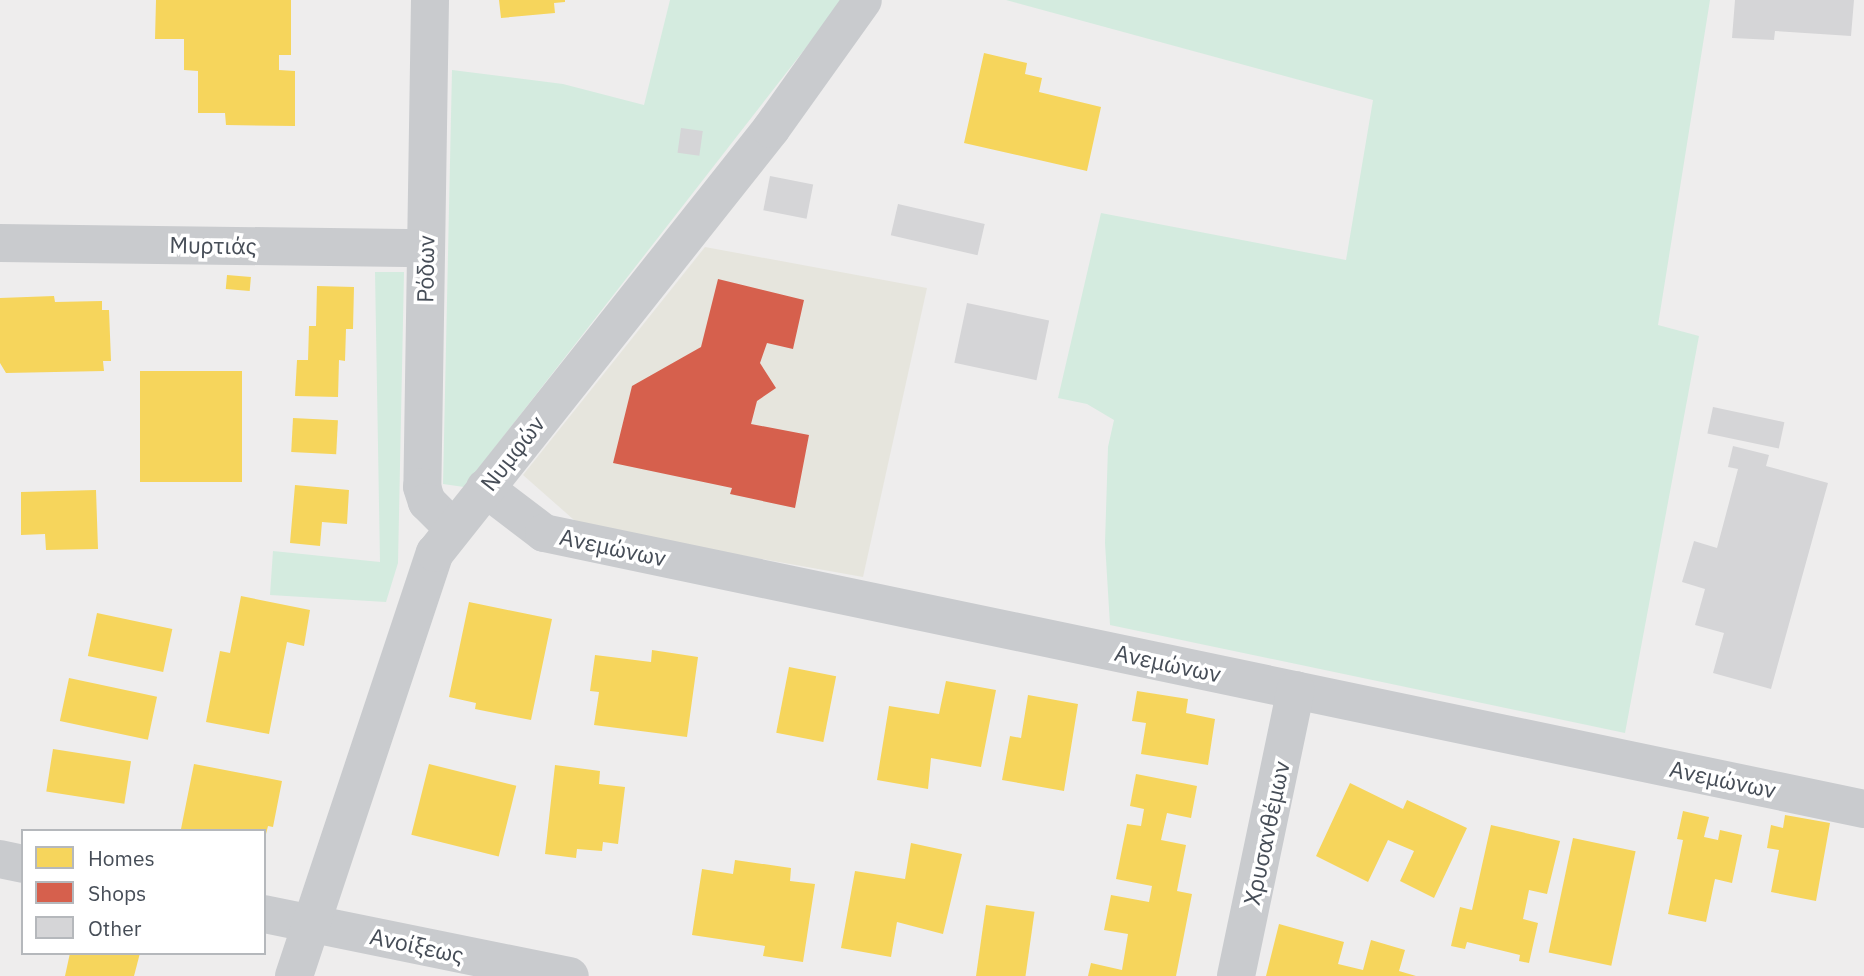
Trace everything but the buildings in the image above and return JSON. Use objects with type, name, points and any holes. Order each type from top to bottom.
[{"type":"street","name":"Ρόδων","points":[[430,0],[422,487],[427,502],[452,527]]},
{"type":"street","name":"Νυμφών","points":[[294,976],[309,923],[426,572],[452,527],[771,129],[863,0]]},
{"type":"street","name":"Μυρτιάς","points":[[0,243],[425,248]]},
{"type":"street","name":"Ανεμώνων","points":[[485,488],[544,533],[1864,809]]},
{"type":"street","name":"Χρυσανθέμων","points":[[1236,976],[1296,690]]},
{"type":"street","points":[[0,859],[21,864]]},
{"type":"street","name":"Ανοίξεως","points":[[266,914],[570,976]]},
{"type":"shaded area","points":[[705,247],[927,288],[863,577],[582,527],[523,475]]},
{"type":"green space","points":[[670,0],[843,0],[464,487],[443,484],[452,70],[563,84],[644,105]]},
{"type":"green space","points":[[1006,0],[1710,0],[1658,325],[1699,336],[1625,733],[1110,625],[1105,543],[1108,447],[1114,420],[1087,404],[1058,398],[1101,213],[1346,260],[1373,100]]},
{"type":"green space","points":[[375,272],[404,272],[398,563],[386,602],[270,595],[273,551],[380,562]]}]
